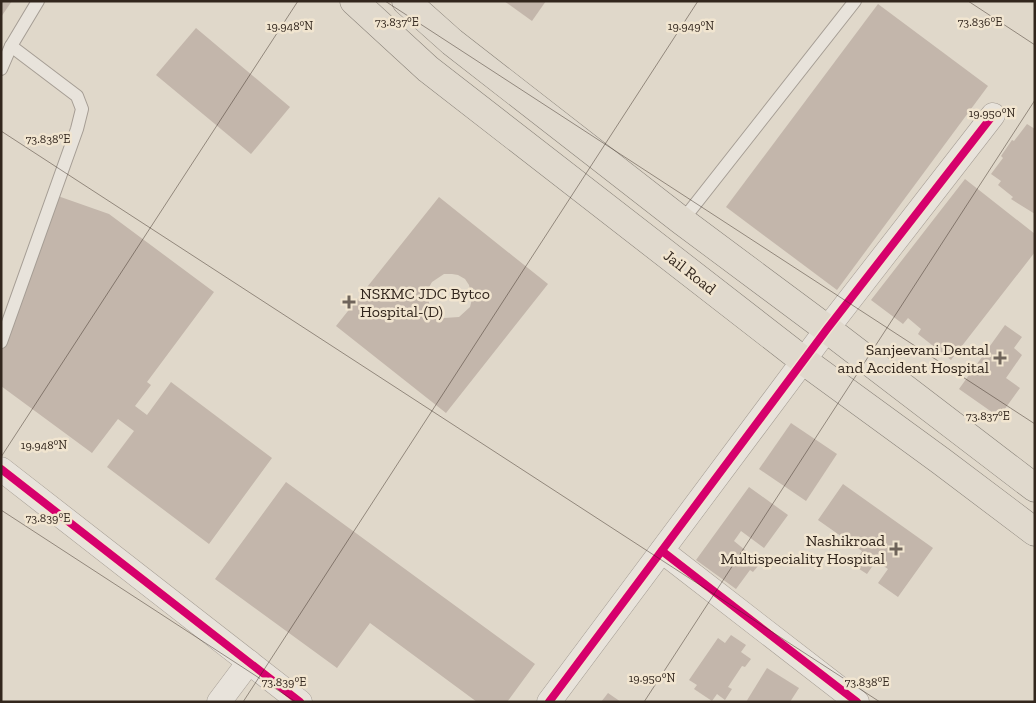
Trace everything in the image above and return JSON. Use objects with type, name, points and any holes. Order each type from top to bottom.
[{"type":"main road","name":"Jail Road","points":[[354,1],[428,69],[804,361],[1035,532]]},
{"type":"main road","points":[[406,1],[452,42],[682,221],[1035,488]]},
{"type":"street","points":[[549,702],[827,329],[993,115]]},
{"type":"street","points":[[1,469],[300,702]]},
{"type":"street","points":[[662,550],[857,702]]},
{"type":"street","points":[[219,702],[249,662]]},
{"type":"lane","points":[[1,69],[11,46],[38,1]]},
{"type":"lane","points":[[682,221],[855,1]]},
{"type":"lane","points":[[1,342],[77,129],[82,109],[77,96],[72,91],[11,46]]},
{"type":"building","points":[[1,1],[12,1],[1,17]]},
{"type":"building","points":[[504,1],[546,1],[532,21]]},
{"type":"building","points":[[878,4],[988,86],[837,290],[726,207]]},
{"type":"building","points":[[196,28],[290,107],[251,154],[156,75]]},
{"type":"building","points":[[1027,124],[1035,129],[1035,214],[1011,199],[1013,197],[998,185],[1001,181],[991,174],[1003,158],[1001,156],[1012,140],[1014,141]]},
{"type":"building","points":[[965,179],[1035,234],[1035,252],[951,360],[918,334],[921,329],[908,318],[903,324],[871,300]]},
{"type":"building","points":[[55,195],[109,214],[214,292],[147,382],[151,385],[135,406],[147,415],[171,382],[272,458],[209,544],[107,467],[134,431],[118,419],[92,453],[1,386],[1,346]]},
{"type":"building","points":[[439,197],[548,284],[446,413],[336,326]],"holes":[[[444,274],[452,274],[465,279],[469,285],[472,299],[470,307],[459,317],[444,318],[432,310],[429,303],[428,289],[432,282]]]},
{"type":"building","points":[[1005,325],[1022,337],[1014,348],[1022,355],[1006,378],[1020,388],[999,417],[959,389]]},
{"type":"building","points":[[791,423],[837,454],[806,501],[759,469]]},
{"type":"building","points":[[286,482],[535,664],[507,702],[477,702],[370,623],[337,668],[215,579]]},
{"type":"building","points":[[843,484],[933,548],[898,597],[878,583],[888,569],[876,561],[867,574],[853,565],[862,551],[818,520]]},
{"type":"building","points":[[749,487],[788,515],[764,548],[741,531],[734,541],[756,559],[755,563],[758,566],[753,572],[750,570],[736,589],[696,560]]},
{"type":"building","points":[[731,635],[746,645],[741,652],[751,659],[745,667],[742,666],[728,687],[732,689],[725,700],[717,694],[712,701],[694,689],[697,685],[689,680],[718,638],[725,643]]},
{"type":"building","points":[[767,668],[799,688],[790,702],[746,702]]},
{"type":"building","points":[[608,693],[621,702],[601,702]]},
{"type":"cycle path","points":[[549,702],[827,329],[993,115]]},
{"type":"cycle path","points":[[1,469],[300,702]]},
{"type":"cycle path","points":[[662,551],[857,702]]},
{"type":"place","name":"NSKMC JDC Bytco Hospital-(D)","points":[[349,302]]},
{"type":"place","name":"Sanjeevani Dental and Accident Hospital","points":[[1000,358]]},
{"type":"place","name":"Nashikroad Multispeciality Hospital","points":[[896,549]]}]
